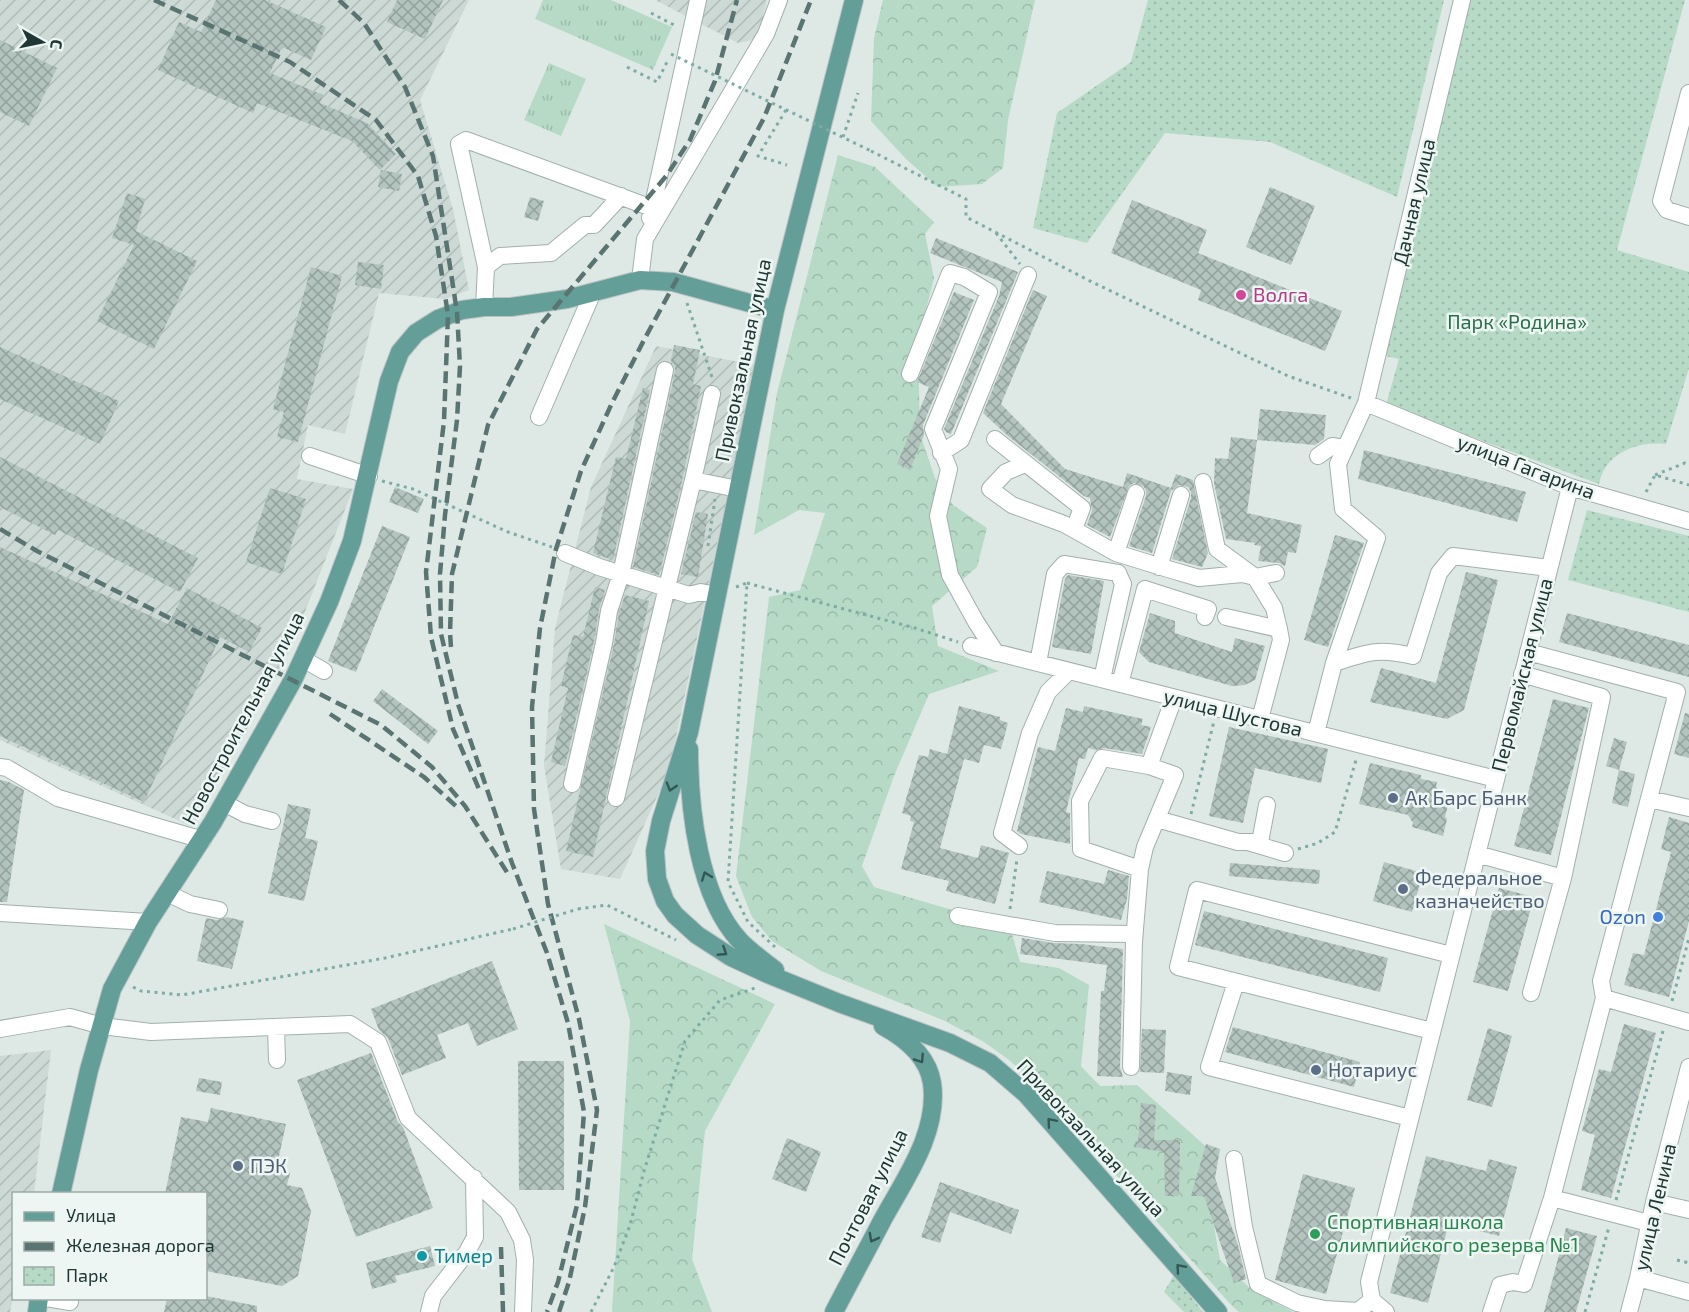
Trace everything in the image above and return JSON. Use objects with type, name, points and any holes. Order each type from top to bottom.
[{"type":"main road","name":"Привокзальная улица","points":[[689,732],[724,592],[738,489],[774,310],[854,0]]},
{"type":"main road","name":"Новостроительная улица","points":[[61,1192],[89,1070],[112,989],[148,922],[203,840],[224,803],[303,659],[329,602],[352,541],[369,477],[389,381],[400,352],[416,333],[438,319],[462,310],[511,307],[567,299],[640,280],[673,282],[774,310]]},
{"type":"main road","points":[[689,732],[689,791],[695,833],[704,870],[720,911],[739,940],[794,984]]},
{"type":"main road","points":[[689,732],[661,821],[655,850],[657,879],[665,901],[675,915],[697,935],[731,957],[839,1003]]},
{"type":"main road","name":"Привокзальная улица","points":[[839,1003],[950,1043],[990,1063],[1026,1094],[1218,1312]]},
{"type":"main road","name":"Почтовая улица","points":[[834,1312],[920,1151],[931,1118],[932,1083],[922,1058],[900,1035],[839,1003]]},
{"type":"street","points":[[640,280],[645,239],[698,0]]},
{"type":"street","points":[[645,239],[766,34],[779,0]]},
{"type":"street","name":"Дачная улица","points":[[1334,663],[1377,538],[1343,509],[1338,464],[1366,403],[1462,0]]},
{"type":"street","points":[[1689,93],[1661,201],[1667,210],[1689,217]]},
{"type":"street","points":[[484,307],[486,267],[459,144],[466,140],[652,208]]},
{"type":"street","points":[[486,267],[500,256],[551,253],[585,225],[594,225],[621,196]]},
{"type":"street","points":[[910,374],[950,273],[964,277],[989,292],[933,429],[949,469],[938,516],[951,575],[976,622],[996,653]]},
{"type":"street","points":[[941,453],[961,440],[1028,275]]},
{"type":"street","points":[[539,417],[593,292]]},
{"type":"street","points":[[572,784],[604,643],[609,611],[621,574],[665,370]]},
{"type":"street","points":[[616,798],[712,394]]},
{"type":"street","name":"улица Гагарина","points":[[1366,403],[1570,487],[1689,521]]},
{"type":"street","points":[[995,439],[1082,508],[1074,530]]},
{"type":"street","points":[[1317,456],[1332,446],[1345,448]]},
{"type":"street","points":[[310,456],[369,477]]},
{"type":"street","points":[[1025,464],[1006,472],[990,489],[1012,505],[1064,524],[1116,553],[1199,578],[1242,574],[1255,577],[1276,573]]},
{"type":"street","points":[[693,480],[738,489]]},
{"type":"street","points":[[1203,482],[1217,549],[1255,577],[1274,608],[1280,629],[1281,640],[1260,719]]},
{"type":"street","name":"Первомайская улица","points":[[1372,1300],[1368,1282],[1570,487]]},
{"type":"street","points":[[1116,553],[1136,493]]},
{"type":"street","points":[[1159,567],[1181,495]]},
{"type":"street","points":[[565,553],[621,574],[689,595],[701,592],[724,592]]},
{"type":"street","points":[[1316,733],[1334,663],[1374,651],[1391,651],[1413,656],[1439,573],[1453,556],[1549,568]]},
{"type":"street","points":[[1038,663],[1055,574],[1064,564],[1118,573],[1123,584],[1102,680]]},
{"type":"street","points":[[1120,684],[1145,589],[1208,609],[1205,617]]},
{"type":"street","points":[[1226,617],[1280,629]]},
{"type":"street","name":"улица Шустова","points":[[971,646],[1496,779]]},
{"type":"street","points":[[1491,1312],[1500,1285],[1512,1282],[1524,1284],[1552,1198],[1604,998],[1600,981],[1677,692],[1528,652]]},
{"type":"street","points":[[303,659],[324,670]]},
{"type":"street","points":[[1019,846],[1002,833],[1030,733],[1048,692],[1069,671]]},
{"type":"street","points":[[1522,674],[1602,697],[1563,878],[1531,993]]},
{"type":"street","points":[[1149,766],[1174,698]]},
{"type":"street","points":[[1131,1067],[1134,934],[1140,869],[1145,847],[1174,775],[1149,766],[1102,758],[1080,801],[1081,849],[1140,869]]},
{"type":"street","points":[[0,767],[7,768],[58,798],[203,840]]},
{"type":"street","points":[[1649,798],[1689,808]]},
{"type":"street","points":[[224,803],[245,814],[272,821]]},
{"type":"street","points":[[1157,819],[1238,842],[1260,842],[1267,805]]},
{"type":"street","points":[[1247,842],[1285,854]]},
{"type":"street","points":[[1477,854],[1563,878]]},
{"type":"street","points":[[1432,1031],[1178,967],[1197,890],[1451,955]]},
{"type":"street","points":[[167,893],[190,904],[219,910]]},
{"type":"street","points":[[0,913],[148,922]]},
{"type":"street","points":[[958,916],[1055,933],[1134,934]]},
{"type":"street","points":[[1236,982],[1209,1067],[1410,1118]]},
{"type":"street","points":[[1604,998],[1689,1022]]},
{"type":"street","points":[[0,1029],[70,1017],[102,1026],[152,1032],[350,1024],[378,1042],[408,1118],[508,1212],[522,1240],[525,1260],[523,1312]]},
{"type":"street","points":[[276,1027],[277,1060]]},
{"type":"street","name":"улица Ленина","points":[[1629,1312],[1654,1202],[1689,1067]]},
{"type":"street","points":[[1234,1159],[1244,1227],[1257,1284],[1297,1303],[1325,1309],[1358,1311],[1372,1300],[1386,1312]]},
{"type":"street","points":[[429,1312],[433,1296],[467,1252],[475,1237],[474,1178]]},
{"type":"street","points":[[1552,1198],[1649,1223]]},
{"type":"street","points":[[1654,1202],[1689,1210]]},
{"type":"street","points":[[1638,1278],[1689,1292]]},
{"type":"street","points":[[54,1300],[70,1302]]},
{"type":"path","points":[[651,14],[683,29]]},
{"type":"path","points":[[627,68],[657,82],[675,45]]},
{"type":"path","points":[[671,54],[966,199],[966,217],[1092,282],[1288,376],[1366,403]]},
{"type":"path","points":[[843,137],[858,93]]},
{"type":"path","points":[[786,110],[758,156],[787,165]]},
{"type":"path","points":[[995,232],[1028,275]]},
{"type":"path","points":[[1638,507],[1655,475],[1685,463],[1689,464]]},
{"type":"path","points":[[1655,475],[1689,485]]},
{"type":"path","points":[[369,477],[412,489],[508,532],[565,553]]},
{"type":"path","points":[[747,583],[728,882],[748,922],[779,951]]},
{"type":"path","points":[[724,592],[747,583],[915,628],[971,646]]},
{"type":"path","points":[[1187,827],[1217,709]]},
{"type":"path","points":[[1285,854],[1318,843],[1335,832],[1360,744]]},
{"type":"path","points":[[1008,925],[1019,846]]},
{"type":"path","points":[[133,987],[141,992],[182,995],[385,958],[513,929],[579,909]]},
{"type":"path","points":[[1585,1312],[1689,938]]},
{"type":"path","points":[[591,1312],[614,1267],[630,1225],[644,1171],[685,1041],[720,1000],[765,985]]},
{"type":"path","points":[[1677,1260],[1689,1263]]},
{"type":"shaded area","points":[[0,0],[469,0],[420,100],[453,209],[469,290],[445,299],[379,293],[345,434],[308,425],[297,479],[353,489],[290,650],[193,827],[0,740]]},
{"type":"shaded area","points":[[655,0],[767,0],[758,39],[738,43]]},
{"type":"shaded area","points":[[656,346],[755,365],[669,770],[620,879],[561,869],[544,766],[555,628],[591,487]]},
{"type":"shaded area","points":[[51,1050],[34,1192],[12,1192],[12,1300],[10,1312],[0,1312],[0,1056]]},
{"type":"green space","points":[[543,0],[611,0],[672,27],[653,70],[535,19]]},
{"type":"green space","points":[[883,0],[1035,0],[1008,120],[1003,168],[982,184],[938,187],[906,159],[871,121],[874,38]]},
{"type":"green space","points":[[1148,0],[1444,0],[1397,197],[1270,142],[1165,133],[1087,243],[1033,228],[1057,113],[1131,62]]},
{"type":"green space","name":"Парк «Родина»","points":[[1469,0],[1685,0],[1617,250],[1689,272],[1689,368],[1666,444],[1644,445],[1624,451],[1608,464],[1599,484],[1386,405],[1399,359],[1381,355]]},
{"type":"green space","points":[[549,63],[586,79],[561,136],[524,120]]},
{"type":"green space","points":[[838,155],[875,167],[934,222],[925,234],[934,278],[918,341],[920,434],[935,478],[953,505],[987,528],[977,567],[932,606],[938,646],[999,671],[929,694],[894,776],[862,866],[874,887],[1010,927],[1020,962],[1059,968],[1089,985],[1081,1066],[1100,1086],[1137,1085],[1211,1151],[1211,1210],[1220,1260],[1252,1290],[1293,1312],[1239,1312],[1233,1307],[1125,1186],[1061,1106],[1009,1060],[984,1042],[945,1021],[821,971],[772,941],[752,917],[736,876],[769,597],[800,590],[825,513],[799,510],[754,535],[777,393]]},
{"type":"green space","points":[[1587,510],[1689,536],[1689,612],[1568,580]]},
{"type":"green space","points":[[604,924],[775,1004],[705,1131],[692,1259],[712,1312],[612,1312],[630,1021]]},
{"type":"green space","points":[[1174,1275],[1203,1312],[1184,1312],[1164,1292]]},
{"type":"building","points":[[216,0],[265,0],[326,27],[311,60],[282,47],[270,73],[323,95],[320,103],[367,123],[396,154],[380,170],[352,141],[257,103],[253,113],[158,70],[179,22],[201,32]]},
{"type":"building","points":[[397,0],[443,0],[425,39],[387,22]]},
{"type":"building","points":[[0,40],[57,68],[29,126],[0,112]]},
{"type":"building","points":[[381,170],[402,174],[399,191],[378,187]]},
{"type":"building","points":[[1270,187],[1315,206],[1291,265],[1246,247]]},
{"type":"building","points":[[127,193],[145,199],[136,231],[197,261],[154,349],[97,321],[134,245],[112,238]]},
{"type":"building","points":[[530,197],[544,201],[538,221],[524,217]]},
{"type":"building","points":[[1132,200],[1207,230],[1198,253],[1342,311],[1325,351],[1198,300],[1201,290],[1111,253]]},
{"type":"building","points":[[936,238],[1018,272],[951,434],[944,429],[999,296],[1002,282],[930,253]]},
{"type":"building","points":[[358,262],[384,265],[381,289],[355,285]]},
{"type":"building","points":[[311,267],[342,276],[298,442],[277,437],[284,412],[273,409]]},
{"type":"building","points":[[1033,290],[1047,296],[1001,404],[1065,469],[1123,487],[1127,473],[1171,488],[1176,474],[1193,480],[1208,553],[1202,567],[1172,559],[1191,498],[1188,487],[1179,485],[1171,491],[1152,553],[1129,546],[1146,496],[1143,486],[1134,483],[1129,486],[1110,537],[1087,525],[1092,511],[1090,498],[1084,496],[1008,436],[983,413]]},
{"type":"building","points":[[954,292],[974,300],[923,425],[924,435],[910,470],[897,464],[929,387],[917,382]]},
{"type":"building","points":[[674,345],[700,350],[693,384],[701,386],[681,486],[659,575],[633,567],[675,372],[675,366],[671,361]]},
{"type":"building","points":[[0,347],[119,401],[100,444],[0,399]]},
{"type":"building","points":[[643,388],[650,390],[613,560],[593,553],[616,457],[626,459]]},
{"type":"building","points":[[1260,409],[1326,415],[1324,439],[1315,445],[1257,440]]},
{"type":"building","points":[[1231,437],[1257,440],[1247,513],[1302,525],[1296,553],[1288,552],[1285,566],[1279,563],[1258,561],[1261,546],[1254,545],[1255,543],[1226,539],[1214,483],[1215,458],[1228,459]]},
{"type":"building","points":[[1364,450],[1526,492],[1517,522],[1358,479]]},
{"type":"building","points":[[0,457],[198,558],[180,592],[58,530],[55,535],[0,507]]},
{"type":"building","points":[[395,487],[424,499],[418,513],[389,502]]},
{"type":"building","points":[[270,488],[306,499],[282,574],[246,562]]},
{"type":"building","points":[[696,512],[708,514],[698,577],[681,574]]},
{"type":"building","points":[[382,526],[410,537],[356,672],[328,661]]},
{"type":"building","points":[[1335,535],[1364,543],[1328,647],[1304,640]]},
{"type":"building","points":[[0,547],[168,624],[187,588],[262,628],[249,652],[220,637],[144,802],[0,736]]},
{"type":"building","points":[[1466,572],[1498,580],[1464,710],[1447,719],[1370,702],[1381,668],[1436,683]]},
{"type":"building","points":[[1068,575],[1104,581],[1091,654],[1052,647],[1065,579]]},
{"type":"building","points":[[595,587],[605,590],[565,766],[551,762],[568,688],[561,686],[573,635],[583,637]]},
{"type":"building","points":[[625,595],[649,601],[593,857],[566,851],[614,645],[619,613]]},
{"type":"building","points":[[1150,613],[1175,621],[1175,633],[1232,652],[1235,638],[1265,646],[1255,680],[1245,685],[1232,686],[1149,662],[1139,652]]},
{"type":"building","points":[[1567,613],[1689,645],[1689,677],[1559,642]]},
{"type":"building","points":[[382,689],[438,731],[428,744],[373,701]]},
{"type":"building","points":[[1553,699],[1589,708],[1551,855],[1514,846]]},
{"type":"building","points":[[959,706],[1000,717],[1000,720],[1008,723],[1001,749],[984,745],[979,763],[964,759],[940,848],[978,858],[981,845],[1009,853],[995,904],[946,891],[949,881],[901,869],[914,822],[910,821],[911,816],[902,813],[919,755],[928,757],[930,749],[947,754]]},
{"type":"building","points":[[1084,706],[1143,719],[1141,725],[1151,727],[1142,754],[1088,748],[1085,759],[1079,758],[1066,812],[1070,813],[1070,844],[1021,834],[1017,831],[1038,747],[1055,751],[1066,708],[1083,712]]},
{"type":"building","points":[[1685,713],[1689,714],[1689,758],[1674,754]]},
{"type":"building","points":[[1229,727],[1328,749],[1321,783],[1255,768],[1243,823],[1209,816]]},
{"type":"building","points":[[1614,738],[1627,742],[1619,770],[1606,766]]},
{"type":"building","points":[[1370,763],[1421,775],[1421,779],[1437,782],[1436,787],[1446,796],[1445,803],[1448,805],[1443,836],[1412,827],[1413,823],[1408,815],[1359,804]]},
{"type":"building","points":[[1619,770],[1635,774],[1628,807],[1612,803]]},
{"type":"building","points":[[0,780],[24,790],[7,902],[0,902]]},
{"type":"building","points":[[288,804],[311,809],[305,838],[318,841],[304,901],[268,893]]},
{"type":"building","points":[[1669,817],[1689,823],[1689,921],[1669,997],[1624,985],[1633,953],[1644,955],[1671,852],[1661,849]]},
{"type":"building","points":[[1384,862],[1423,873],[1412,912],[1373,901]]},
{"type":"building","points":[[1230,863],[1320,870],[1319,884],[1229,876]]},
{"type":"building","points":[[1108,870],[1129,876],[1127,899],[1121,920],[1039,902],[1047,871],[1104,884]]},
{"type":"building","points":[[1499,888],[1534,897],[1508,991],[1473,982]]},
{"type":"building","points":[[1204,911],[1388,958],[1380,992],[1195,945]]},
{"type":"building","points":[[227,917],[244,921],[232,969],[197,961],[206,918],[217,920]]},
{"type":"building","points":[[1022,938],[1123,949],[1120,1067],[1123,1077],[1097,1076],[1101,991],[1104,991],[1107,965],[1020,954]]},
{"type":"building","points":[[492,961],[518,1029],[477,1046],[468,1023],[437,1035],[446,1058],[402,1075],[388,1038],[379,1030],[371,1009]]},
{"type":"building","points":[[1624,1024],[1656,1033],[1611,1198],[1581,1190],[1595,1135],[1582,1131],[1599,1069],[1611,1072]]},
{"type":"building","points":[[1233,1027],[1360,1062],[1354,1087],[1225,1052]]},
{"type":"building","points":[[1488,1028],[1512,1036],[1492,1107],[1467,1100]]},
{"type":"building","points":[[1142,1029],[1166,1030],[1164,1073],[1140,1072]]},
{"type":"building","points":[[371,1053],[398,1122],[403,1127],[433,1208],[356,1237],[297,1080]]},
{"type":"building","points":[[518,1061],[564,1061],[564,1190],[519,1190]]},
{"type":"building","points":[[1167,1072],[1192,1076],[1190,1095],[1165,1091]]},
{"type":"building","points":[[199,1078],[222,1082],[220,1095],[196,1091]]},
{"type":"building","points":[[1141,1103],[1156,1105],[1154,1140],[1180,1140],[1179,1196],[1165,1196],[1164,1152],[1134,1147],[1135,1141],[1138,1141]]},
{"type":"building","points":[[211,1108],[286,1124],[276,1170],[290,1173],[287,1185],[302,1188],[311,1211],[298,1276],[282,1286],[207,1271],[207,1192],[165,1192],[181,1117],[208,1122]]},
{"type":"building","points":[[787,1138],[821,1152],[806,1192],[772,1179]]},
{"type":"building","points":[[1206,1144],[1220,1149],[1215,1178],[1238,1245],[1246,1279],[1234,1283],[1204,1196],[1191,1196]]},
{"type":"building","points":[[1426,1156],[1486,1171],[1489,1159],[1517,1167],[1499,1236],[1449,1223],[1428,1303],[1390,1293]]},
{"type":"building","points":[[1303,1174],[1355,1188],[1326,1294],[1275,1280]]},
{"type":"building","points":[[940,1182],[1019,1210],[1011,1234],[950,1212],[940,1243],[921,1237]]},
{"type":"building","points":[[1566,1228],[1597,1236],[1576,1312],[1544,1312]]},
{"type":"building","points":[[430,1246],[435,1266],[395,1276],[397,1282],[372,1289],[366,1263]]},
{"type":"building","points":[[207,1296],[257,1306],[257,1312],[164,1312],[167,1300],[207,1300]]},
{"type":"railway","points":[[154,0],[290,62],[376,120],[418,176],[436,236],[448,315],[444,421],[426,572],[431,637],[453,729],[479,789]]},
{"type":"railway","points":[[339,0],[364,23],[405,87],[433,156],[457,312],[460,366],[457,420],[440,574],[441,634],[458,704],[512,863],[547,953],[568,1023],[584,1112],[577,1205],[558,1282],[547,1312]]},
{"type":"railway","points":[[451,647],[452,574],[488,425],[537,329],[667,175],[690,140],[715,81],[737,0]]},
{"type":"railway","points":[[559,1312],[569,1282],[585,1207],[597,1110],[579,1019],[548,904],[534,809],[532,707],[540,628],[556,549],[581,471],[644,340],[764,118],[811,0]]},
{"type":"railway","points":[[0,529],[37,551],[381,725],[432,767],[465,806],[510,877]]},
{"type":"railway","points":[[330,714],[424,777],[457,807]]},
{"type":"railway","points":[[501,1247],[503,1312]]},
{"type":"place","name":"Волга","points":[[1241,295]]},
{"type":"place","name":"Ак Барс Банк","points":[[1393,798]]},
{"type":"place","name":"Федеральное казначейство","points":[[1403,889]]},
{"type":"place","name":"Ozon","points":[[1658,917]]},
{"type":"place","name":"Нотариус","points":[[1316,1070]]},
{"type":"place","name":"ПЭК","points":[[238,1166]]},
{"type":"place","name":"Спортивная школа олимпийского резерва №1","points":[[1315,1234]]},
{"type":"place","name":"Тимер","points":[[422,1256]]}]
